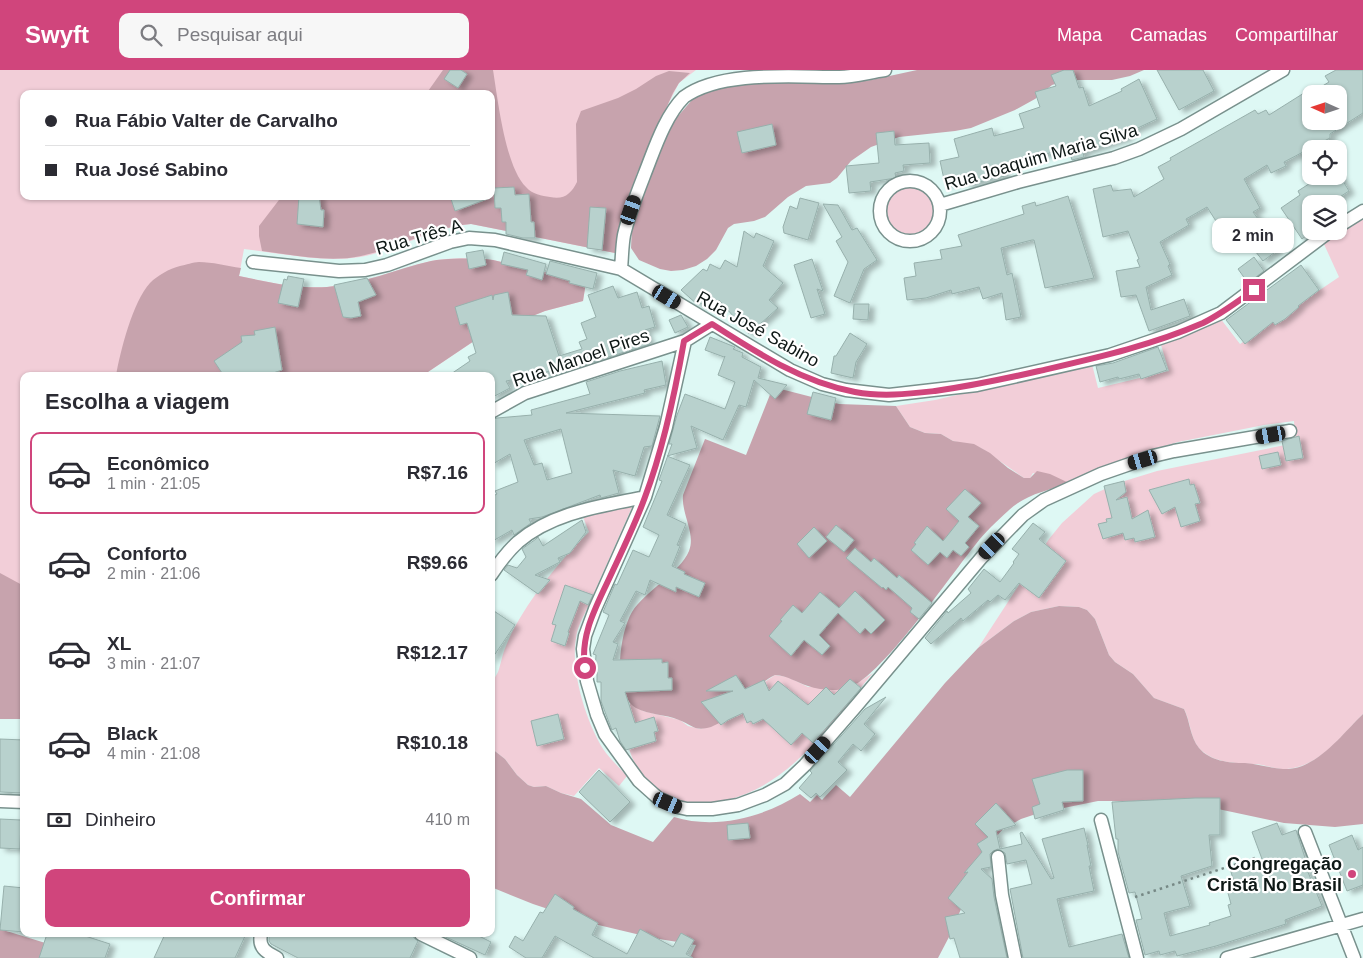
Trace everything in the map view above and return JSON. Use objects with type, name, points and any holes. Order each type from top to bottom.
[{"type":"street","points":[[621,270],[624,237],[635,198],[658,139],[674,109],[684,96],[712,80],[731,76],[758,73],[842,77],[884,70]]},
{"type":"street","name":"Rua Joaquim Maria Silva","points":[[940,205],[1018,182],[1114,158],[1139,149],[1181,129],[1283,70]]},
{"type":"street","points":[[904,182],[925,185],[934,194],[940,205],[940,216],[937,225],[927,236],[918,240],[907,241],[893,235],[886,228],[882,219],[881,209],[884,197],[893,187],[904,182]]},
{"type":"street","points":[[1347,221],[1363,211]]},
{"type":"street","name":"Rua Três A","points":[[253,262],[339,271],[365,270],[387,265],[450,242],[470,238],[483,238],[621,270]]},
{"type":"street","name":"Rua José Sabino","points":[[621,270],[790,370],[822,384],[846,390],[889,395],[977,385],[1110,355],[1154,341],[1204,322],[1221,313],[1318,240]]},
{"type":"street","name":"Rua Manoel Pires","points":[[495,410],[525,393],[684,341],[712,324]]},
{"type":"street","points":[[684,341],[666,427],[645,497],[595,609],[583,649],[587,681],[605,734],[639,781],[658,798],[678,807],[712,810],[738,805],[765,795],[785,784],[805,765],[982,557],[1023,515],[1044,500],[1101,474],[1153,456],[1290,432]]},
{"type":"street","points":[[495,570],[525,536],[554,520],[574,512],[645,497]]},
{"type":"street","points":[[0,801],[20,802]]},
{"type":"street","points":[[1101,820],[1137,958]]},
{"type":"street","points":[[1304,832],[1354,958]]},
{"type":"street","points":[[998,857],[1002,895],[1015,958]]},
{"type":"street","points":[[1227,958],[1363,918]]},
{"type":"street","points":[[261,937],[262,947],[278,958]]},
{"type":"street","points":[[427,937],[470,958]]},
{"type":"path","points":[[1122,901],[1255,858]]},
{"type":"shaded area","points":[[0,70],[696,70],[679,83],[658,124],[637,173],[624,213],[615,253],[471,224],[428,234],[374,254],[346,259],[302,257],[244,249],[239,276],[294,286],[327,287],[340,285],[366,280],[431,261],[462,258],[493,260],[586,282],[583,301],[545,311],[480,337],[428,372],[20,372],[20,719],[0,719]]},
{"type":"shaded area","points":[[443,70],[493,70],[500,115],[508,149],[519,177],[531,191],[540,195],[559,198],[572,190],[577,182],[576,124],[581,111],[618,98],[656,76],[669,71],[690,73],[679,83],[673,93],[637,173],[624,213],[615,253],[471,224],[443,229],[389,248],[349,258],[311,258],[262,251],[259,226],[279,200],[495,200],[495,90],[429,90]]},
{"type":"shaded area","points":[[917,70],[1144,70],[1130,76],[1112,80],[1068,80],[1052,85],[1035,99],[1015,110],[971,128],[899,137],[871,147],[851,161],[837,178],[830,183],[806,186],[788,197],[765,217],[734,224],[728,228],[716,250],[696,266],[671,271],[660,269],[639,260],[631,248],[632,226],[672,123],[692,100],[705,90],[757,81],[818,84],[845,83],[871,80]]},
{"type":"shaded area","points":[[906,185],[916,185],[930,192],[937,206],[937,216],[930,230],[916,237],[906,237],[896,233],[889,226],[885,216],[885,206],[889,196],[896,189]]},
{"type":"shaded area","points":[[1363,217],[1363,714],[1330,749],[1310,762],[1299,766],[1283,769],[1257,764],[1226,762],[1207,755],[1198,747],[1184,709],[1154,698],[1133,674],[1115,662],[1109,655],[1095,619],[1087,610],[1079,607],[1059,606],[1031,612],[1014,621],[978,648],[1049,539],[1062,523],[1094,494],[1118,483],[1157,471],[1295,443],[1294,421],[1178,442],[1142,453],[1069,483],[1033,473],[1030,478],[1024,478],[981,448],[953,441],[941,434],[925,433],[910,427],[896,406],[935,400],[1092,364],[1098,388],[1169,371],[1161,345],[1220,318],[1240,344],[1339,277],[1323,242],[1326,240],[1347,240],[1347,227]]},
{"type":"shaded area","points":[[477,258],[493,260],[586,282],[583,301],[545,311],[480,337],[428,372],[117,372],[128,327],[144,291],[157,277],[176,267],[197,262],[214,263],[241,268],[239,276],[305,287],[327,287],[354,283],[418,264],[448,259]]},
{"type":"shaded area","points":[[773,387],[839,404],[896,406],[910,427],[925,433],[941,434],[953,441],[974,444],[990,453],[1024,478],[1030,478],[1037,471],[1050,474],[1069,483],[1022,501],[995,523],[895,648],[859,682],[845,689],[826,690],[775,675],[766,680],[720,723],[701,729],[674,718],[641,710],[628,700],[623,689],[621,676],[621,647],[632,612],[645,597],[678,567],[689,551],[691,537],[684,509],[683,495],[705,439],[746,455]]},
{"type":"shaded area","points":[[633,505],[579,625],[575,651],[578,682],[592,728],[606,753],[627,776],[619,786],[599,768],[574,796],[561,793],[546,786],[534,787],[528,785],[517,775],[505,759],[495,751],[495,677],[505,649],[521,616],[565,557],[589,532],[583,517]]},
{"type":"shaded area","points":[[0,573],[20,584],[20,719],[0,719]]},
{"type":"shaded area","points":[[1059,606],[1079,607],[1087,610],[1095,619],[1109,655],[1115,662],[1133,674],[1154,698],[1184,709],[1192,734],[1199,748],[1209,756],[1226,762],[1283,769],[1295,768],[1317,758],[1337,741],[1363,714],[1363,824],[1335,827],[1284,823],[1204,806],[1149,801],[1098,801],[1039,813],[1021,819],[1003,829],[988,846],[938,958],[690,958],[696,945],[653,938],[590,923],[533,904],[495,889],[495,751],[505,759],[517,775],[528,785],[534,787],[546,786],[581,799],[611,825],[653,842],[674,817],[706,822],[723,822],[739,819],[771,809],[800,794],[810,802],[817,795],[822,800],[836,785],[850,797],[945,683],[978,648],[1014,621],[1031,612]]},
{"type":"shaded area","points":[[873,673],[826,730],[791,765],[772,780],[751,792],[727,800],[690,805],[664,794],[648,782],[642,774],[636,765],[629,747],[627,733],[630,703],[643,711],[680,720],[688,726],[700,729],[714,725],[753,690],[775,675],[788,677],[808,687],[854,685]]},
{"type":"shaded area","points":[[0,929],[20,935],[20,937],[26,937],[94,958],[0,958]]},
{"type":"building","points":[[450,70],[461,70],[467,74],[458,88],[444,79]]},
{"type":"building","points":[[1064,70],[1073,70],[1079,88],[1083,87],[1089,106],[1122,91],[1121,89],[1139,79],[1157,119],[1127,133],[1128,137],[1083,152],[1084,157],[1072,160],[1068,147],[1034,158],[1033,155],[1002,164],[1005,176],[966,185],[964,179],[945,184],[940,161],[959,157],[954,139],[992,128],[994,136],[1024,128],[1019,114],[1040,107],[1035,92],[1056,86],[1051,75]]},
{"type":"building","points":[[1157,70],[1203,70],[1214,91],[1179,110]]},
{"type":"building","points":[[1336,70],[1363,70],[1363,113],[1348,123],[1348,85],[1324,85],[1329,82],[1325,76]]},
{"type":"building","points":[[1302,94],[1302,130],[1336,130],[1330,134],[1330,138],[1326,140],[1302,140],[1302,153],[1284,162],[1286,166],[1271,173],[1267,165],[1244,179],[1260,208],[1253,212],[1270,235],[1267,237],[1278,250],[1263,261],[1240,232],[1228,240],[1207,207],[1186,219],[1189,225],[1160,242],[1170,264],[1168,266],[1172,275],[1146,287],[1151,310],[1184,299],[1190,316],[1149,331],[1136,295],[1121,297],[1116,271],[1140,267],[1137,260],[1139,259],[1128,231],[1103,237],[1093,189],[1111,185],[1113,191],[1131,189],[1134,197],[1164,179],[1158,167],[1171,160],[1170,158],[1255,110],[1258,114],[1266,110],[1269,115]]},
{"type":"building","points":[[772,124],[776,145],[742,153],[737,132]]},
{"type":"building","points":[[894,131],[895,145],[929,143],[930,163],[903,165],[904,171],[895,173],[896,178],[870,182],[871,191],[849,193],[846,166],[879,163],[876,133]]},
{"type":"building","points":[[1307,185],[1345,185],[1349,191],[1343,195],[1302,195],[1302,239],[1281,208],[1300,195],[1298,191]]},
{"type":"building","points":[[514,187],[515,195],[529,194],[531,222],[534,222],[535,238],[523,238],[506,234],[506,222],[502,222],[501,208],[495,208],[495,188]]},
{"type":"building","points":[[1068,196],[1094,278],[1045,288],[1034,240],[1032,240],[1001,248],[1007,275],[1012,273],[1021,317],[1006,320],[1002,293],[983,299],[979,287],[952,294],[951,290],[926,298],[907,300],[904,278],[916,276],[914,263],[942,259],[940,250],[962,246],[958,235],[1024,214],[1022,206],[1035,202],[1036,206]]},
{"type":"building","points":[[800,198],[819,203],[808,240],[784,233],[783,227],[790,206],[797,209]]},
{"type":"building","points":[[299,200],[320,200],[321,210],[324,210],[323,227],[297,224]]},
{"type":"building","points":[[451,200],[485,200],[455,211]]},
{"type":"building","points":[[823,204],[838,205],[852,230],[857,228],[877,260],[864,269],[850,303],[834,296],[848,262],[836,241],[842,237]]},
{"type":"building","points":[[590,207],[606,208],[602,250],[587,248]]},
{"type":"building","points":[[744,231],[754,238],[756,233],[774,241],[763,266],[783,283],[769,300],[778,308],[749,334],[719,300],[712,307],[700,303],[698,305],[681,290],[703,269],[707,271],[710,264],[720,269],[725,260],[737,267]]},
{"type":"building","points":[[483,250],[486,265],[469,269],[466,253]]},
{"type":"building","points":[[504,252],[546,264],[542,280],[526,275],[528,270],[501,264]]},
{"type":"building","points":[[1254,257],[1264,271],[1248,283],[1238,269]]},
{"type":"building","points":[[812,259],[823,291],[817,289],[825,314],[811,318],[794,265]]},
{"type":"building","points":[[550,261],[597,273],[593,289],[569,283],[570,281],[546,274]]},
{"type":"building","points":[[1301,265],[1319,290],[1285,319],[1275,325],[1273,322],[1245,344],[1226,320]]},
{"type":"building","points":[[288,276],[304,279],[298,307],[278,303],[284,279],[287,280]]},
{"type":"building","points":[[367,278],[376,295],[358,302],[361,316],[343,317],[334,285]]},
{"type":"building","points":[[613,286],[618,298],[637,292],[642,308],[649,306],[655,327],[645,330],[650,344],[577,367],[576,363],[533,376],[506,381],[510,388],[495,396],[495,372],[454,372],[470,361],[468,357],[476,353],[467,323],[460,325],[455,307],[492,295],[493,300],[494,295],[508,292],[512,315],[546,316],[559,356],[582,349],[579,342],[587,339],[581,323],[596,317],[588,295]]},
{"type":"building","points":[[854,304],[869,304],[868,320],[853,319]]},
{"type":"building","points":[[681,315],[688,327],[675,333],[669,320]]},
{"type":"building","points":[[275,327],[282,370],[276,372],[221,372],[214,361],[242,342],[241,336],[255,335],[254,331]]},
{"type":"building","points":[[850,333],[867,344],[856,362],[853,378],[831,373],[834,356],[836,356]]},
{"type":"building","points":[[710,337],[735,347],[733,349],[743,353],[742,357],[761,367],[758,378],[787,385],[775,399],[754,380],[746,407],[739,405],[723,440],[691,426],[697,448],[668,456],[672,444],[669,444],[685,394],[725,409],[735,382],[718,375],[725,356],[705,350]]},
{"type":"building","points":[[1158,347],[1167,370],[1141,379],[1139,374],[1100,382],[1096,366],[1113,363]]},
{"type":"building","points":[[662,361],[666,385],[644,390],[645,393],[566,413],[660,416],[652,446],[644,447],[635,476],[613,470],[619,493],[601,498],[600,495],[542,517],[529,519],[531,523],[514,535],[512,530],[495,540],[495,495],[497,494],[495,491],[518,482],[510,454],[495,463],[495,419],[532,415],[531,410],[590,394],[586,382],[620,371]],"holes":[[[561,429],[572,473],[547,480],[542,463],[534,465],[524,440]]]},
{"type":"building","points":[[813,392],[836,398],[831,420],[807,414]]},
{"type":"building","points":[[1299,436],[1303,458],[1286,461],[1282,441]]},
{"type":"building","points":[[1278,452],[1281,465],[1262,469],[1259,456]]},
{"type":"building","points":[[668,456],[690,465],[667,515],[686,524],[677,545],[680,546],[672,566],[685,572],[684,574],[705,583],[699,597],[676,587],[676,592],[650,580],[645,595],[636,591],[620,621],[625,623],[613,642],[618,644],[613,660],[662,659],[662,663],[668,662],[668,678],[672,678],[672,690],[625,692],[635,723],[654,717],[658,731],[654,732],[656,741],[626,750],[620,741],[616,728],[612,730],[601,701],[601,682],[597,682],[597,672],[595,671],[596,655],[593,654],[609,615],[603,612],[633,550],[649,557],[659,535],[643,527],[662,481],[659,480]]},
{"type":"building","points":[[1189,479],[1190,485],[1194,484],[1200,503],[1195,504],[1200,521],[1181,527],[1175,507],[1162,514],[1149,490]]},
{"type":"building","points":[[1124,481],[1126,492],[1116,500],[1127,497],[1132,519],[1148,510],[1155,537],[1135,542],[1134,538],[1125,540],[1123,533],[1103,539],[1098,524],[1107,522],[1106,519],[1112,518],[1104,486]]},
{"type":"building","points":[[965,489],[981,503],[968,517],[979,526],[965,543],[969,547],[961,556],[953,550],[947,558],[940,552],[928,565],[911,550],[916,544],[914,543],[927,526],[943,541],[959,521],[946,509]]},
{"type":"building","points":[[582,520],[586,532],[570,553],[558,558],[560,562],[535,575],[550,580],[538,594],[504,570],[508,565],[517,568],[526,557],[522,549],[538,537],[543,546]]},
{"type":"building","points":[[1033,523],[1045,532],[1039,539],[1066,561],[1039,598],[1019,583],[1005,600],[998,595],[990,602],[988,600],[963,621],[961,618],[931,644],[925,638],[947,611],[948,613],[971,593],[968,589],[984,569],[1000,582],[1019,554],[1012,549]]},
{"type":"building","points":[[836,525],[854,540],[844,552],[826,537]]},
{"type":"building","points":[[814,527],[827,541],[809,558],[797,544]]},
{"type":"building","points":[[855,548],[871,562],[874,558],[897,578],[899,575],[932,603],[919,619],[910,612],[912,608],[888,587],[886,590],[882,588],[846,558]]},
{"type":"building","points":[[565,585],[593,595],[588,605],[580,601],[568,632],[565,646],[551,641],[556,625],[552,624]]},
{"type":"building","points":[[855,591],[885,620],[871,634],[865,628],[860,634],[838,613],[819,635],[830,646],[822,655],[804,640],[791,656],[769,636],[793,605],[802,613],[820,592],[839,608]]},
{"type":"building","points":[[495,612],[515,625],[495,654]]},
{"type":"building","points":[[736,675],[745,689],[764,680],[769,691],[778,681],[808,705],[826,687],[834,695],[850,679],[861,688],[813,743],[802,733],[791,745],[763,719],[753,724],[751,721],[747,723],[743,713],[721,725],[701,702],[733,691],[706,691]]},
{"type":"building","points":[[886,697],[864,724],[875,734],[861,751],[853,744],[838,762],[847,770],[820,797],[816,793],[811,798],[799,788],[812,773],[810,771],[865,709]]},
{"type":"building","points":[[558,714],[564,739],[537,746],[531,721]]},
{"type":"building","points":[[0,739],[20,740],[20,793],[0,792]]},
{"type":"building","points":[[599,770],[630,802],[610,822],[579,792]]},
{"type":"building","points":[[1067,770],[1083,770],[1083,801],[1062,802],[1064,810],[1035,819],[1032,807],[1040,804],[1032,779]]},
{"type":"building","points":[[1220,798],[1220,835],[1209,835],[1212,866],[1181,876],[1190,906],[1164,913],[1170,936],[1210,925],[1209,923],[1231,916],[1228,905],[1231,904],[1228,893],[1237,891],[1230,869],[1262,859],[1252,832],[1277,823],[1282,835],[1296,830],[1307,864],[1305,865],[1322,906],[1285,920],[1286,924],[1216,946],[1177,956],[1175,951],[1160,955],[1159,951],[1145,955],[1136,920],[1142,919],[1135,892],[1129,893],[1118,852],[1118,839],[1116,839],[1112,802]]},
{"type":"building","points":[[996,803],[1016,825],[996,831],[1000,849],[1022,844],[1020,833],[1022,832],[1051,879],[1054,878],[1042,839],[1084,828],[1094,891],[1057,899],[1069,947],[1122,934],[1129,958],[1023,958],[1010,889],[1032,884],[1026,860],[1007,864],[1005,853],[998,849],[990,854],[991,867],[981,869],[992,879],[1007,958],[960,958],[954,938],[950,939],[945,917],[965,913],[948,898],[968,872],[964,873],[982,852],[977,844],[988,837],[975,824]]},
{"type":"building","points":[[0,819],[20,820],[20,849],[0,848]]},
{"type":"building","points":[[748,823],[750,838],[728,840],[727,825]]},
{"type":"building","name":"Congregação Cristã No Brasil","points":[[1352,835],[1358,850],[1363,847],[1363,885],[1347,891],[1329,845]]},
{"type":"building","points":[[4,886],[20,888],[20,932],[0,930]]},
{"type":"building","points":[[555,894],[574,907],[573,909],[598,923],[592,935],[627,954],[640,929],[673,947],[681,933],[694,940],[686,954],[693,958],[594,958],[555,936],[542,958],[526,958],[509,947],[515,936],[523,941],[540,912],[543,913]]},
{"type":"building","points":[[46,937],[88,937],[110,944],[105,958],[39,958]]},
{"type":"building","points":[[164,937],[245,937],[235,958],[154,958]]},
{"type":"building","points":[[269,937],[414,937],[418,941],[410,958],[298,958],[271,944]]},
{"type":"building","points":[[446,937],[481,937],[491,942],[485,955]]},
{"type":"place","name":"Congregação Cristã No Brasil","points":[[1352,874]]},
{"type":"route","points":[[585,668],[583,649],[588,626],[645,497],[669,415],[684,341],[712,324],[790,370],[822,384],[858,392],[889,395],[977,385],[1110,355],[1204,322],[1221,313],[1254,290]]}]
